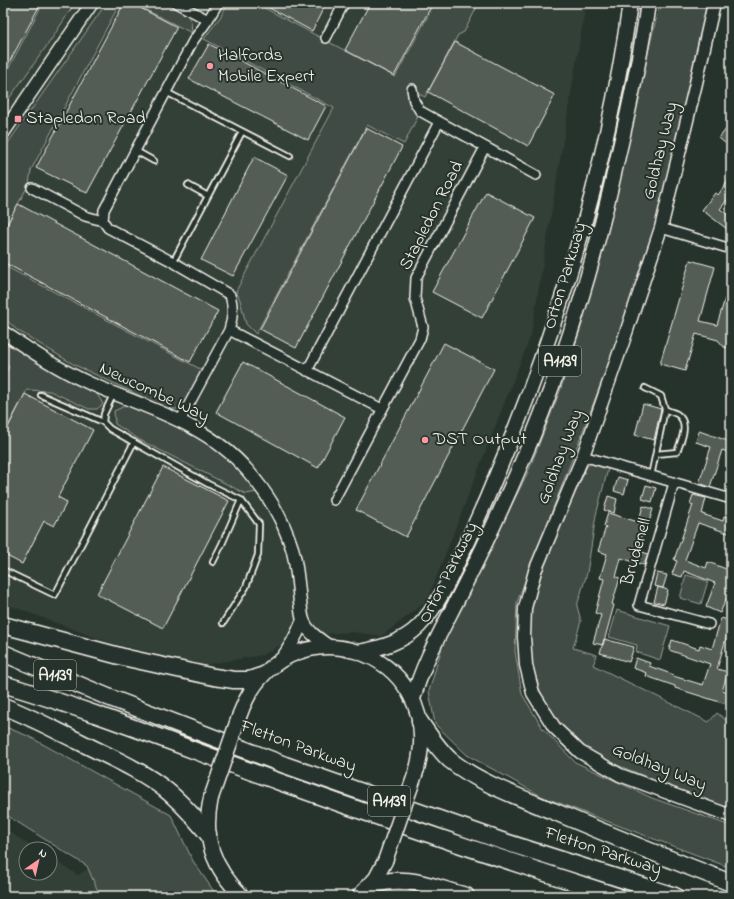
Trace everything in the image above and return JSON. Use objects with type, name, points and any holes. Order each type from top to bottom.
[{"type":"highway","points":[[3,625],[127,658],[214,677],[234,680],[249,680],[261,676]]},
{"type":"highway","name":"Fletton Parkway","points":[[3,653],[108,697],[285,765],[500,840],[675,896]]},
{"type":"highway","name":"Fletton Parkway","points":[[3,684],[101,717],[480,852],[617,896]]},
{"type":"highway","points":[[3,706],[20,712],[92,748],[160,785],[179,800],[208,834]]},
{"type":"highway","points":[[420,722],[435,744],[469,773],[517,796],[666,859],[731,883]]},
{"type":"highway","points":[[364,891],[381,882],[392,880],[409,880],[465,896]]},
{"type":"highway","points":[[439,896],[465,896]]},
{"type":"main road","name":"Orton Parkway","points":[[359,652],[380,648],[397,641],[417,628],[428,616],[451,577],[506,453],[543,356],[564,294],[580,239],[614,100],[630,3]]},
{"type":"main road","name":"Orton Parkway","points":[[413,699],[426,659],[472,571],[519,468],[559,363],[597,245],[613,181],[630,103],[648,3]]},
{"type":"main road","points":[[242,896],[229,883],[218,868],[212,852],[208,834],[208,816],[211,798],[240,714],[245,700],[252,688],[261,676],[280,660],[304,650],[330,646],[359,652],[373,658],[391,670],[413,699],[420,722],[422,745],[417,768],[385,861],[378,874],[364,891]]},
{"type":"street","points":[[176,3],[208,20]]},
{"type":"street","points":[[103,221],[104,210],[166,92],[193,41],[218,3]]},
{"type":"street","points":[[326,38],[344,3]]},
{"type":"street","name":"Goldhay Way","points":[[714,3],[660,228],[623,342],[583,456],[535,570],[525,608],[526,665],[533,693],[554,727],[580,752],[620,775],[731,816]]},
{"type":"street","points":[[3,133],[91,4]]},
{"type":"street","name":"Stapledon Road","points":[[412,89],[414,101],[420,111],[536,175]]},
{"type":"street","name":"Stapledon Road","points":[[307,371],[439,122]]},
{"type":"street","name":"Stapledon Road","points":[[334,500],[420,339],[423,327],[415,298],[416,278],[485,147]]},
{"type":"street","points":[[32,188],[85,216],[103,221],[108,228],[173,262],[230,295],[233,306],[233,320],[180,421]]},
{"type":"street","points":[[660,228],[731,249]]},
{"type":"street","points":[[229,330],[382,409]]},
{"type":"street","name":"Newcombe Way","points":[[3,332],[55,366],[113,394],[180,421],[206,435],[226,450],[246,469],[275,507],[292,549],[303,620],[310,631],[319,640],[330,646]]},
{"type":"street","points":[[583,456],[731,499]]},
{"type":"street","name":"Brudenell","points":[[674,483],[639,605],[709,624]]},
{"type":"street","points":[[280,660],[290,648],[303,620]]},
{"type":"lane","points":[[166,92],[290,156]]},
{"type":"lane","points":[[173,262],[242,132]]},
{"type":"lane","points":[[136,151],[154,161]]},
{"type":"lane","points":[[188,185],[208,196]]},
{"type":"lane","points":[[645,388],[662,396],[665,409],[651,476]]},
{"type":"lane","points":[[103,422],[104,414],[113,394]]},
{"type":"lane","points":[[41,395],[103,422],[110,429],[208,484],[240,500],[259,524],[258,555],[246,587],[223,623]]},
{"type":"lane","points":[[656,454],[677,452],[684,433],[682,419],[677,414],[665,409]]},
{"type":"lane","points":[[3,570],[55,594],[134,442]]},
{"type":"lane","points":[[213,562],[240,500]]},
{"type":"shaded area","points":[[3,3],[586,3],[531,335],[427,601],[382,636],[352,632],[297,636],[263,655],[203,665],[110,643],[3,603]]},
{"type":"shaded area","points":[[43,3],[75,3],[51,40],[3,107],[3,79]]},
{"type":"shaded area","points":[[120,3],[31,170],[29,184],[3,231],[3,150],[105,5]]},
{"type":"shaded area","points":[[132,3],[165,3],[187,15],[191,21],[192,33]]},
{"type":"shaded area","points":[[228,3],[255,3],[395,77],[435,3],[479,3],[464,32],[458,35],[425,97],[407,88],[408,101],[418,116],[404,144],[367,125],[256,334],[246,324],[240,300],[236,291],[334,108],[204,39],[221,16]]},
{"type":"shaded area","points":[[660,3],[707,3],[696,83],[661,228],[517,602],[515,651],[522,694],[543,729],[575,762],[652,798],[731,826],[731,868],[543,797],[467,755],[435,724],[429,691],[443,644],[528,472],[560,391],[582,324]]},
{"type":"shaded area","points":[[3,265],[202,370],[185,404],[177,409],[168,409],[73,364],[17,330],[3,317]]},
{"type":"shaded area","points":[[3,342],[97,394],[103,404],[97,409],[89,409],[50,391],[27,390],[3,435],[3,377],[9,367],[3,363]]},
{"type":"shaded area","points":[[127,405],[183,430],[209,445],[236,467],[257,492],[246,494],[140,440],[115,424],[114,411]]},
{"type":"shaded area","points":[[592,463],[608,469],[596,515],[587,573],[577,606],[581,621],[573,648],[597,655],[593,665],[709,722],[717,713],[731,724],[731,809],[669,786],[596,756],[576,741],[566,731],[550,709],[538,685],[534,673],[530,648],[530,622],[533,602],[547,556],[587,466]]},
{"type":"shaded area","points":[[686,575],[708,581],[701,604],[680,598]]},
{"type":"shaded area","points":[[617,610],[670,626],[660,660],[636,652],[637,645],[609,637]]},
{"type":"shaded area","points":[[3,726],[28,736],[171,815],[193,861],[215,893],[219,896],[100,896],[87,866],[58,848],[58,841],[47,841],[3,813]]},
{"type":"shaded area","points":[[165,823],[209,896],[3,896],[3,828],[23,841],[18,841],[18,881],[58,881],[58,863],[78,875]]},
{"type":"building","points":[[3,3],[41,3],[3,74]]},
{"type":"building","points":[[124,3],[131,3],[177,27],[87,193],[36,168]]},
{"type":"building","points":[[260,3],[326,3],[312,31]]},
{"type":"building","points":[[370,3],[433,3],[394,76],[345,50]]},
{"type":"building","points":[[455,42],[555,95],[528,146],[428,92]]},
{"type":"building","points":[[209,44],[326,106],[308,140],[189,79]]},
{"type":"building","points":[[731,123],[731,148],[719,138]]},
{"type":"building","points":[[366,128],[402,147],[296,348],[260,329]]},
{"type":"building","points":[[254,157],[288,175],[233,276],[201,260]]},
{"type":"building","points":[[731,177],[731,195],[720,209],[731,217],[731,232],[702,210],[715,193],[718,195]]},
{"type":"building","points":[[486,192],[535,218],[482,318],[432,292]]},
{"type":"building","points":[[18,204],[218,311],[190,362],[3,262],[3,232]]},
{"type":"building","points":[[690,260],[715,267],[700,321],[717,325],[729,285],[731,285],[731,349],[724,347],[718,340],[696,334],[685,371],[660,364]]},
{"type":"building","name":"DST Output","points":[[444,343],[494,369],[406,537],[356,510]]},
{"type":"building","points":[[243,362],[345,417],[318,468],[216,412]]},
{"type":"building","points":[[25,394],[93,430],[58,497],[67,502],[54,526],[44,521],[22,564],[3,554],[3,437]]},
{"type":"building","points":[[643,404],[661,409],[654,440],[635,435]]},
{"type":"building","points":[[699,431],[731,442],[731,453],[722,450],[710,487],[699,483],[711,447],[696,442]]},
{"type":"building","points":[[163,467],[229,501],[163,628],[97,594]]},
{"type":"building","points":[[618,477],[628,480],[624,494],[614,491]]},
{"type":"building","points":[[646,485],[656,488],[652,502],[642,499]]},
{"type":"building","points":[[693,495],[706,498],[702,514],[723,521],[724,516],[731,518],[731,534],[698,523],[685,560],[706,568],[708,562],[731,571],[728,579],[731,580],[731,588],[720,613],[706,607],[715,583],[684,571],[682,577],[672,574],[677,561],[674,560],[693,505],[690,504]]},
{"type":"building","points":[[608,496],[617,499],[614,513],[604,510]]},
{"type":"building","points":[[643,506],[653,509],[649,522],[639,520]]},
{"type":"building","points":[[608,513],[645,524],[637,550],[648,554],[644,565],[621,558],[616,577],[620,578],[612,604],[614,605],[603,645],[593,643],[601,615],[595,613],[604,579],[600,578],[607,554],[598,551],[606,527],[604,526]]},
{"type":"building","points":[[657,573],[667,575],[663,588],[654,586]]},
{"type":"building","points":[[658,587],[668,590],[664,604],[654,602]]},
{"type":"building","points":[[721,618],[731,621],[717,669],[728,672],[722,691],[730,693],[726,704],[675,688],[675,686],[646,676],[647,673],[633,668],[636,658],[650,663],[649,666],[674,675],[673,676],[703,685],[710,664],[669,650],[672,640],[699,649],[700,645],[712,649]]},
{"type":"building","points":[[604,639],[634,647],[629,662],[600,653]]},
{"type":"place","name":"Halfords Mobile Expert","points":[[210,66]]},
{"type":"place","name":"Stapledon Road","points":[[18,119]]},
{"type":"place","name":"DST Output","points":[[425,440]]}]
